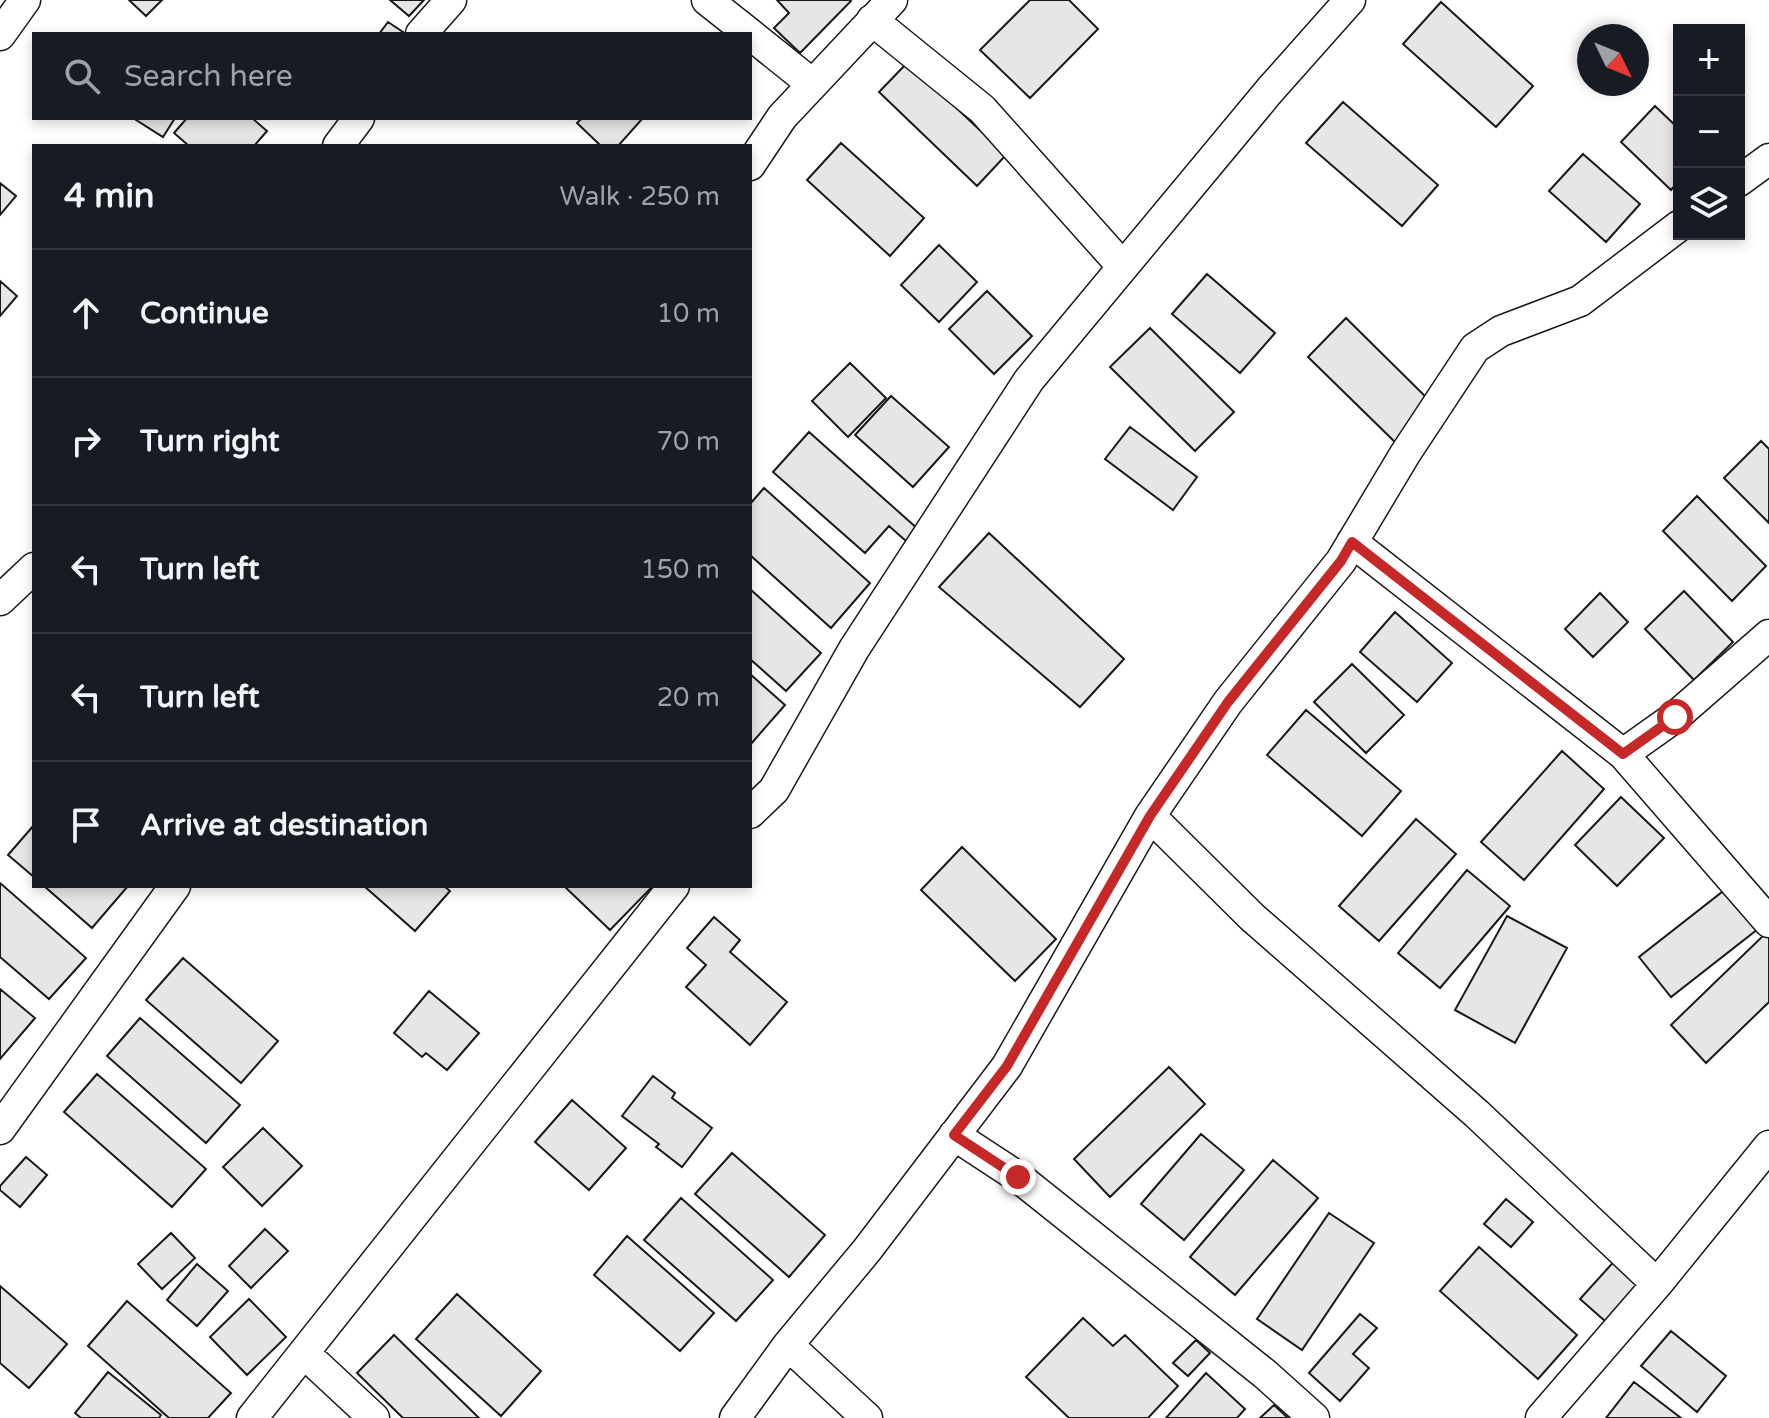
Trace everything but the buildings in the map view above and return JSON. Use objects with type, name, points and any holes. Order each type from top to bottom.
[{"type":"street","points":[[0,35],[25,0]]},
{"type":"street","points":[[423,32],[451,0]]},
{"type":"street","points":[[707,0],[747,32]]},
{"type":"street","points":[[752,811],[774,790],[854,649],[1029,380],[1270,90],[1350,0]]},
{"type":"street","points":[[752,162],[782,117],[811,83],[882,10],[982,109],[1123,267]]},
{"type":"street","points":[[752,36],[811,83]]},
{"type":"street","points":[[340,144],[358,120]]},
{"type":"street","points":[[1745,177],[1769,159]]},
{"type":"street","points":[[735,1418],[788,1345],[867,1250],[1007,1066],[1150,816],[1228,702],[1341,561],[1405,454],[1475,348],[1501,331],[1580,301],[1673,231]]},
{"type":"street","points":[[1352,542],[1623,754],[1769,922]]},
{"type":"street","points":[[0,600],[32,570]]},
{"type":"street","points":[[1623,754],[1675,717],[1769,635]]},
{"type":"street","points":[[1150,816],[1252,917],[1477,1114],[1657,1284]]},
{"type":"street","points":[[0,1129],[174,888]]},
{"type":"street","points":[[252,1418],[672,888]]},
{"type":"street","points":[[954,1135],[1018,1177],[1265,1374],[1314,1418]]},
{"type":"street","points":[[1541,1418],[1657,1284],[1769,1146]]},
{"type":"street","points":[[788,1345],[867,1418]]},
{"type":"street","points":[[304,1353],[374,1418]]},
{"type":"route","points":[[1018,1177],[954,1135],[1007,1066],[1150,816],[1228,702],[1341,561],[1352,542],[1623,754],[1675,717]]}]
